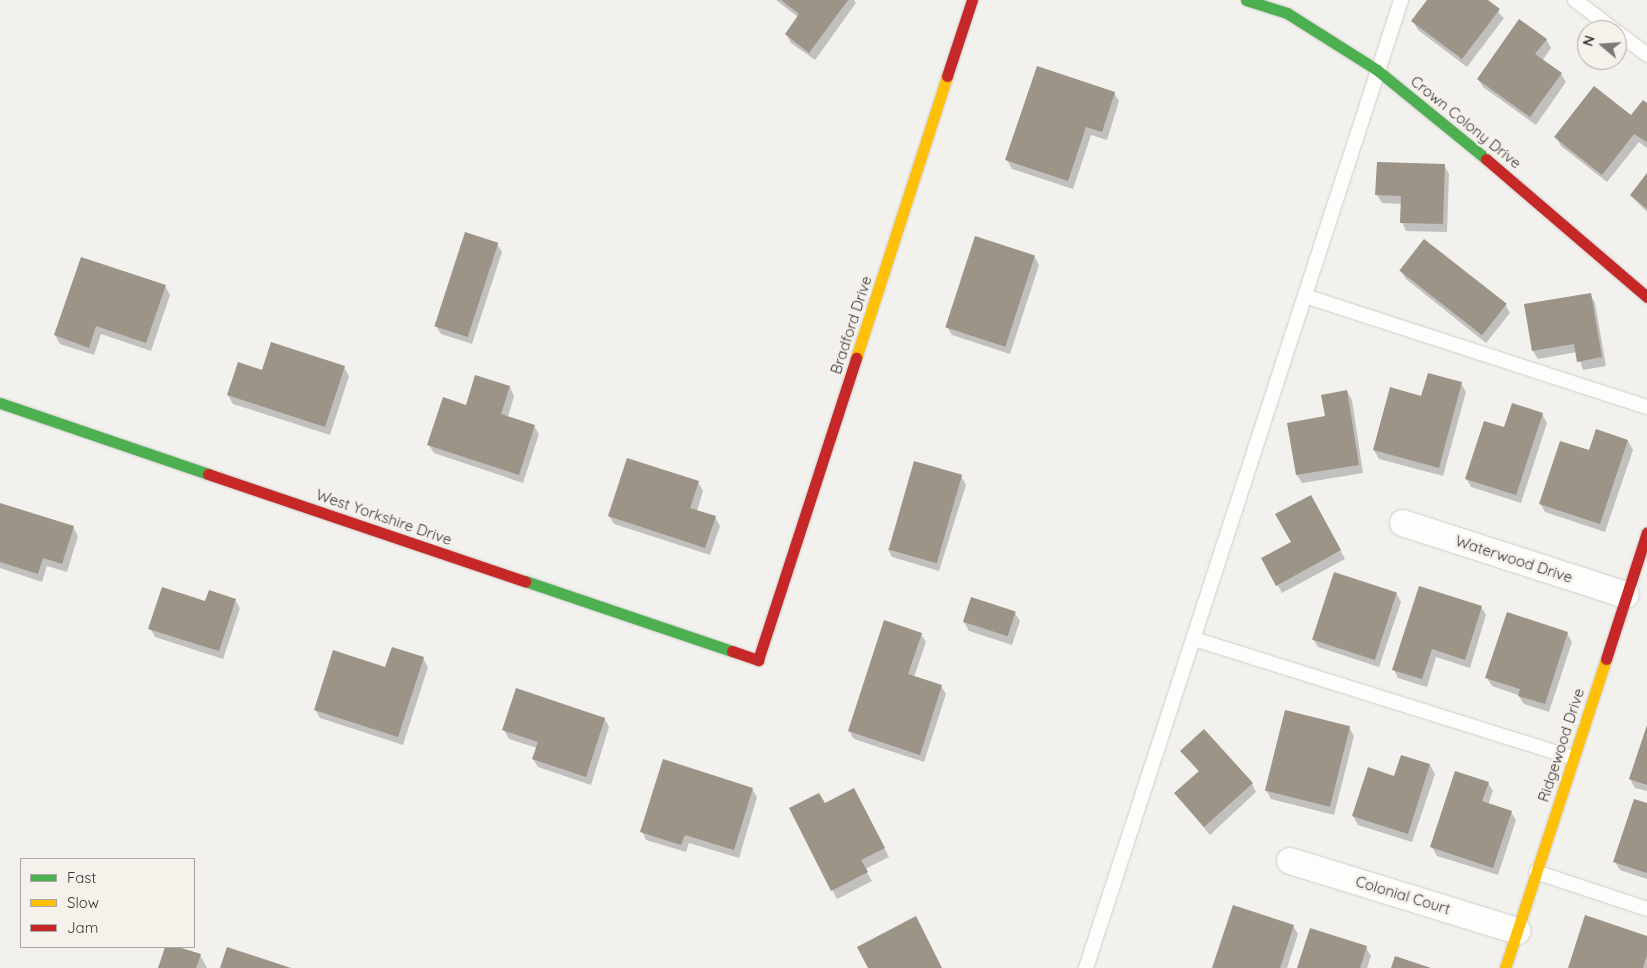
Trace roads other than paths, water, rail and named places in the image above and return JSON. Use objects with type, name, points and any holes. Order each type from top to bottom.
[{"type":"street","name":"Bradford Drive","points":[[758,660],[972,0]]},
{"type":"street","name":"Crown Colony Drive","points":[[1246,0],[1287,13],[1378,70],[1550,211],[1647,297]]},
{"type":"street","name":"West Yorkshire Drive","points":[[0,403],[758,660]]},
{"type":"street","name":"Waterwood Drive","points":[[1403,522],[1626,595]]},
{"type":"street","name":"Ridgewood Drive","points":[[1505,968],[1647,532]]},
{"type":"street","name":"Colonial Court","points":[[1290,861],[1517,931]]},
{"type":"lane","points":[[1086,968],[1402,0]]},
{"type":"lane","points":[[1575,0],[1601,20]]},
{"type":"lane","points":[[1627,40],[1647,55]]},
{"type":"lane","points":[[1305,296],[1647,407]]},
{"type":"lane","points":[[1194,639],[1573,758]]},
{"type":"lane","points":[[1536,872],[1647,909]]}]
